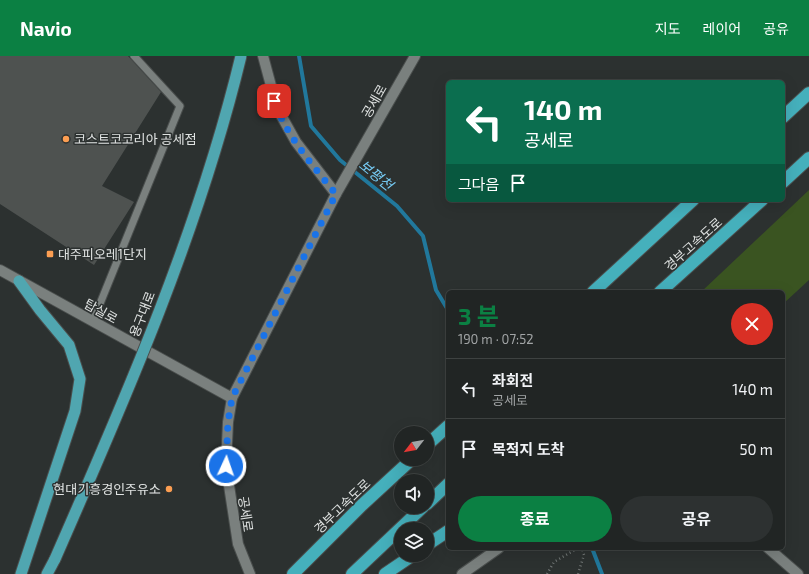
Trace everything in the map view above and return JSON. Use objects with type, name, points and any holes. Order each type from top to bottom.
[{"type":"highway","name":"용구대로","points":[[47,574],[122,406],[185,240],[212,158],[241,56]]},
{"type":"highway","points":[[785,115],[809,93]]},
{"type":"highway","points":[[785,180],[809,158]]},
{"type":"highway","points":[[595,290],[691,202]]},
{"type":"highway","name":"경부고속도로","points":[[662,290],[760,202]]},
{"type":"highway","points":[[19,281],[40,310],[69,345],[80,379],[76,411],[21,574]]},
{"type":"highway","points":[[434,439],[446,428]]},
{"type":"highway","name":"경부고속도로","points":[[292,574],[362,505],[404,466]]},
{"type":"highway","points":[[434,497],[446,486]]},
{"type":"highway","points":[[352,574],[416,514]]},
{"type":"highway","points":[[434,541],[446,532]]},
{"type":"highway","points":[[385,574],[403,562]]},
{"type":"street","points":[[263,56],[272,93],[280,115],[296,142],[316,169],[339,189]]},
{"type":"street","name":"공세로","points":[[250,574],[238,544],[226,466],[228,422],[232,398],[355,158],[415,56]]},
{"type":"street","name":"탑실로","points":[[0,270],[232,398]]},
{"type":"street","points":[[462,574],[496,550]]},
{"type":"street","points":[[770,550],[798,574]]},
{"type":"lane","points":[[93,322],[180,106],[134,56]]},
{"type":"path","points":[[547,574],[554,562],[575,550]]},
{"type":"path","points":[[578,574],[584,556],[582,550]]},
{"type":"green space","points":[[809,190],[809,280],[785,302],[785,290],[703,290]]},
{"type":"building","name":"코스트코코리아 공세점","points":[[0,56],[128,56],[161,92],[102,186],[134,202],[94,265],[0,204]]},
{"type":"waterway","name":"보평천","points":[[299,56],[311,126],[340,160],[397,206],[423,236],[436,290],[446,307]]},
{"type":"waterway","name":"보평천","points":[[593,550],[602,574]]},
{"type":"place","name":"코스트코코리아 공세점","points":[[66,139]]},
{"type":"place","name":"대주피오레1단지","points":[[50,254]]},
{"type":"place","name":"현대기흥경인주유소","points":[[169,489]]},
{"type":"route","points":[[226,466],[228,422],[232,398],[336,194],[296,142],[274,101]]}]
